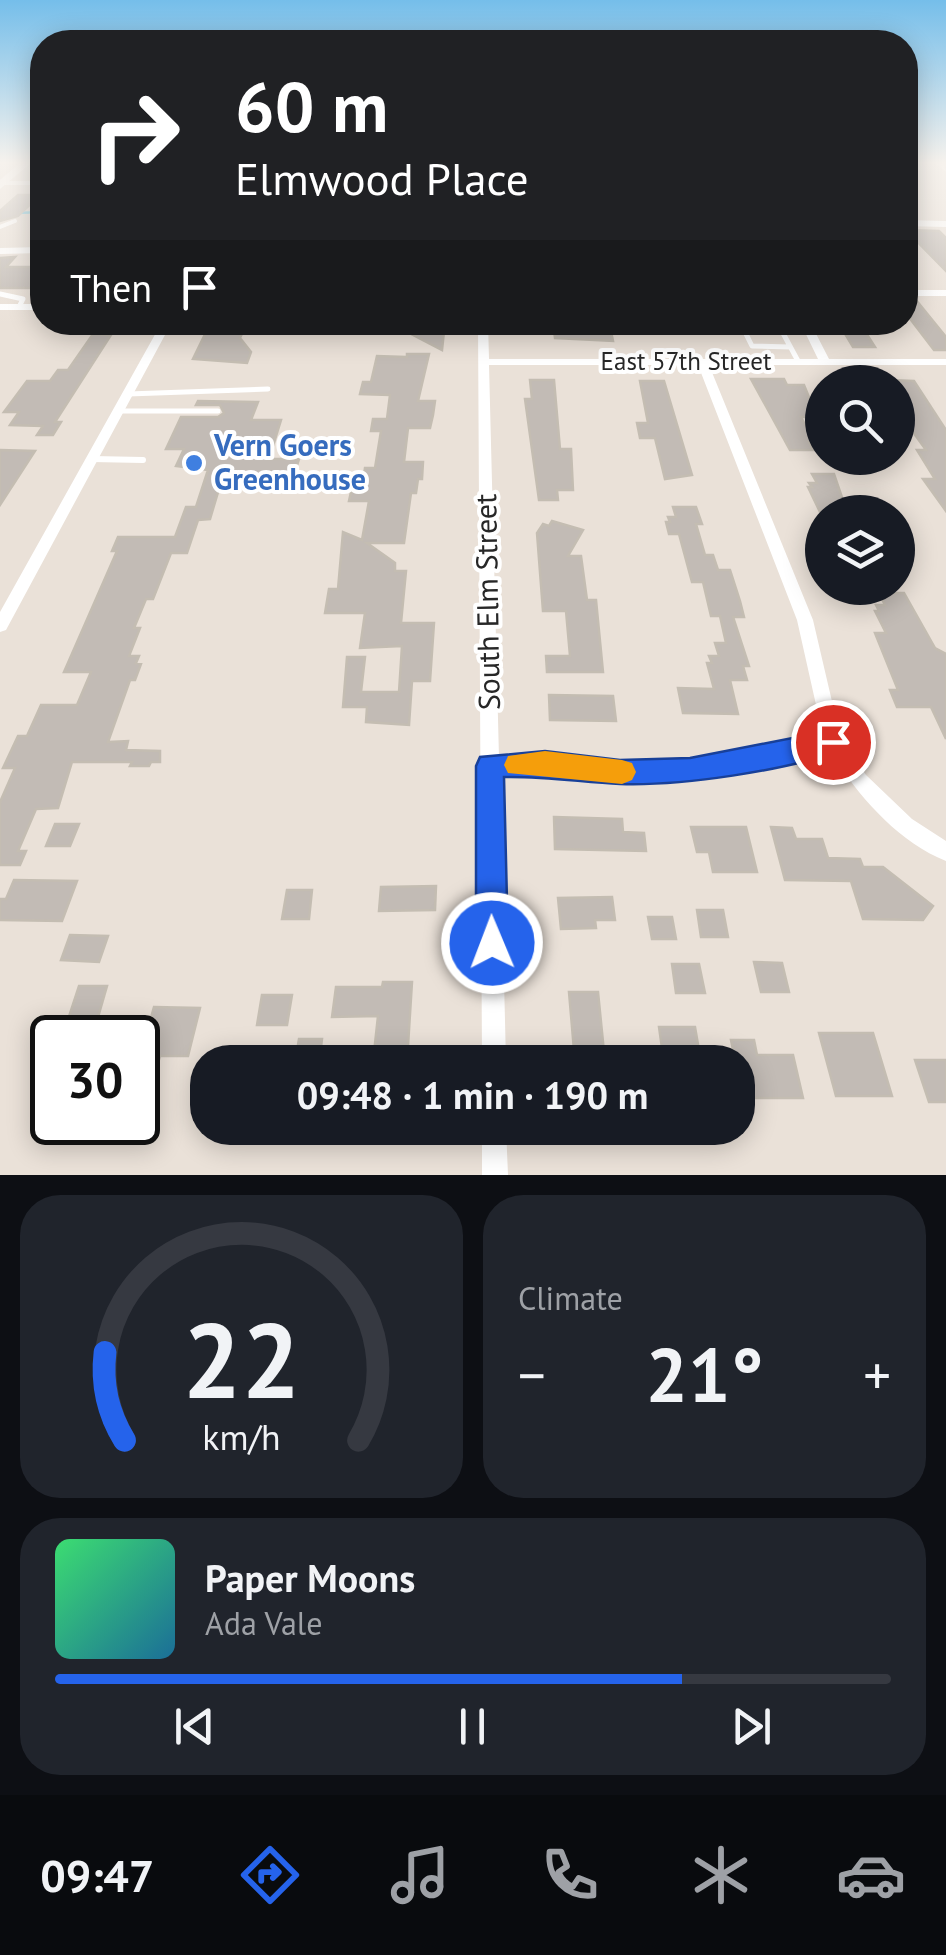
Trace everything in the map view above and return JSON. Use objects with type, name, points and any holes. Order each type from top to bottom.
[{"type":"street","points":[[918,224],[946,224]]},
{"type":"street","points":[[0,251],[30,250]]},
{"type":"street","points":[[918,294],[944,296]]},
{"type":"street","points":[[0,307],[30,307]]},
{"type":"street","points":[[0,626],[160,335]]},
{"type":"street","name":"South Elm Street","points":[[484,335],[494,1045]]},
{"type":"street","points":[[812,335],[825,361]]},
{"type":"street","name":"East 57th Street","points":[[485,362],[946,362]]},
{"type":"street","points":[[702,362],[805,620],[833,742],[859,781],[904,825],[946,852]]},
{"type":"street","points":[[490,766],[545,764],[620,772],[690,770],[833,742]]},
{"type":"street","points":[[494,1145],[495,1175]]},
{"type":"lane","points":[[0,227],[15,221]]},
{"type":"lane","points":[[0,294],[22,297],[18,307]]},
{"type":"lane","points":[[746,335],[752,346],[790,347]]},
{"type":"lane","points":[[784,335],[798,361]]},
{"type":"lane","points":[[128,394],[181,394],[209,388],[268,389]]},
{"type":"lane","points":[[119,411],[218,412]]},
{"type":"lane","points":[[92,459],[143,460]]},
{"type":"building","points":[[918,230],[939,231],[946,238],[946,271],[918,242]]},
{"type":"building","points":[[15,257],[6,267],[30,267],[30,288],[0,288],[0,258]]},
{"type":"building","points":[[918,302],[946,337],[946,350],[934,350],[918,329]]},
{"type":"building","points":[[92,335],[111,335],[55,422],[61,422],[53,435],[37,435],[43,426],[10,425],[19,412],[4,412],[27,381],[50,381],[58,370],[68,370]]},
{"type":"building","points":[[205,335],[241,335],[251,352],[247,363],[193,359]]},
{"type":"building","points":[[413,335],[444,335],[442,350]]},
{"type":"building","points":[[555,335],[612,335],[613,341]]},
{"type":"building","points":[[846,335],[867,335],[875,347],[853,347]]},
{"type":"building","points":[[429,354],[418,401],[435,401],[430,428],[408,428],[404,462],[423,462],[422,479],[418,479],[416,493],[411,493],[404,543],[367,543],[395,563],[395,571],[406,571],[401,623],[434,623],[430,681],[412,681],[409,725],[366,722],[367,707],[343,707],[347,657],[365,657],[361,692],[399,692],[402,646],[360,648],[365,613],[325,613],[329,589],[338,589],[343,532],[362,540],[369,501],[349,501],[353,483],[363,483],[365,468],[375,468],[381,431],[371,431],[373,419],[387,419],[390,395],[360,394],[363,382],[371,382],[377,356]]},
{"type":"building","points":[[751,379],[784,379],[787,385],[804,385],[805,417],[801,417],[805,425],[805,450],[790,450]]},
{"type":"building","points":[[530,380],[554,380],[560,449],[571,449],[573,490],[557,490],[558,500],[539,500],[525,399],[532,399]]},
{"type":"building","points":[[640,381],[664,381],[692,475],[665,479],[655,438],[640,438],[637,423],[648,423]]},
{"type":"building","points":[[915,383],[946,430],[946,511],[923,479],[935,479],[917,450],[926,450],[915,435]]},
{"type":"building","points":[[198,401],[258,402],[251,420],[281,420],[269,459],[299,459],[293,478],[265,478],[263,488],[219,489],[210,519],[198,520],[187,553],[171,553],[153,599],[146,599],[134,628],[140,628],[129,656],[139,656],[136,663],[141,664],[135,680],[130,680],[108,742],[128,741],[126,750],[160,751],[160,762],[130,766],[132,762],[72,762],[58,808],[36,809],[18,851],[26,851],[20,865],[0,865],[0,802],[15,768],[3,768],[18,736],[27,736],[41,705],[77,705],[91,672],[64,672],[117,551],[112,551],[118,537],[175,537],[186,507],[196,507],[208,470],[176,466],[184,449],[166,449],[181,417],[218,417],[224,413],[220,405],[196,405]]},
{"type":"building","points":[[0,450],[35,451],[0,505]]},
{"type":"building","points":[[813,475],[834,475],[841,495],[812,495],[809,483],[817,483]]},
{"type":"building","points":[[673,507],[696,507],[702,524],[696,524],[705,555],[713,555],[718,570],[730,570],[740,601],[744,617],[733,617],[749,666],[743,666],[747,680],[730,680],[738,714],[683,713],[678,688],[714,689],[707,663],[712,663],[709,656],[719,656],[715,643],[726,643],[720,616],[711,616],[703,582],[692,582],[679,534],[669,534],[666,522],[670,522],[668,517],[676,517]]},
{"type":"building","points":[[552,521],[583,530],[568,556],[581,556],[587,600],[596,600],[603,672],[547,672],[546,656],[570,656],[566,611],[543,611],[537,533],[543,524],[549,526]]},
{"type":"building","points":[[876,605],[911,605],[935,648],[946,654],[946,739],[931,707],[897,707],[890,690],[898,690],[875,633],[886,633]]},
{"type":"building","points":[[549,695],[613,696],[616,721],[550,720]]},
{"type":"building","points":[[554,817],[622,819],[623,832],[644,833],[646,851],[555,849]]},
{"type":"building","points":[[55,824],[79,824],[70,846],[46,846]]},
{"type":"building","points":[[691,827],[746,827],[757,872],[713,872],[709,852],[697,852]]},
{"type":"building","points":[[771,827],[792,828],[796,839],[822,839],[828,858],[860,859],[863,867],[883,867],[933,906],[923,920],[863,919],[851,881],[785,880]]},
{"type":"building","points":[[14,880],[77,881],[62,921],[0,920],[0,899],[6,899]]},
{"type":"building","points":[[436,886],[435,910],[379,911],[381,887]]},
{"type":"building","points":[[287,890],[312,890],[309,919],[282,919]]},
{"type":"building","points":[[612,897],[615,920],[595,920],[596,928],[561,929],[558,898]]},
{"type":"building","points":[[697,910],[723,910],[728,937],[701,937]]},
{"type":"building","points":[[648,917],[672,917],[676,939],[652,939]]},
{"type":"building","points":[[70,935],[108,936],[99,962],[61,960]]},
{"type":"building","points":[[754,962],[782,963],[789,992],[761,992]]},
{"type":"building","points":[[672,964],[699,964],[705,993],[676,993]]},
{"type":"building","points":[[383,982],[412,982],[408,1045],[375,1045],[378,1016],[332,1017],[336,987],[382,987]]},
{"type":"building","points":[[79,986],[107,986],[99,1015],[70,1015]]},
{"type":"building","points":[[569,992],[598,992],[603,1045],[574,1045]]},
{"type":"building","points":[[262,995],[292,995],[287,1025],[257,1025]]},
{"type":"building","points":[[154,1007],[200,1008],[188,1056],[160,1056],[160,1015],[152,1015]]},
{"type":"building","points":[[659,1027],[695,1027],[698,1045],[662,1045]]},
{"type":"building","points":[[819,1033],[873,1033],[892,1096],[836,1096]]},
{"type":"building","points":[[299,1039],[322,1039],[321,1045],[298,1045]]},
{"type":"building","points":[[731,1040],[754,1040],[755,1045],[732,1045]]},
{"type":"building","points":[[755,1045],[757,1055],[793,1055],[803,1098],[755,1098]]},
{"type":"building","points":[[915,1060],[946,1060],[946,1102],[929,1102]]},
{"type":"slow traffic","points":[[518,765],[622,772]]},
{"type":"place","name":"Vern Goers Greenhouse","points":[[194,463]]},
{"type":"route","points":[[492,943],[490,766],[545,764],[620,772],[690,770],[833,742]]}]
